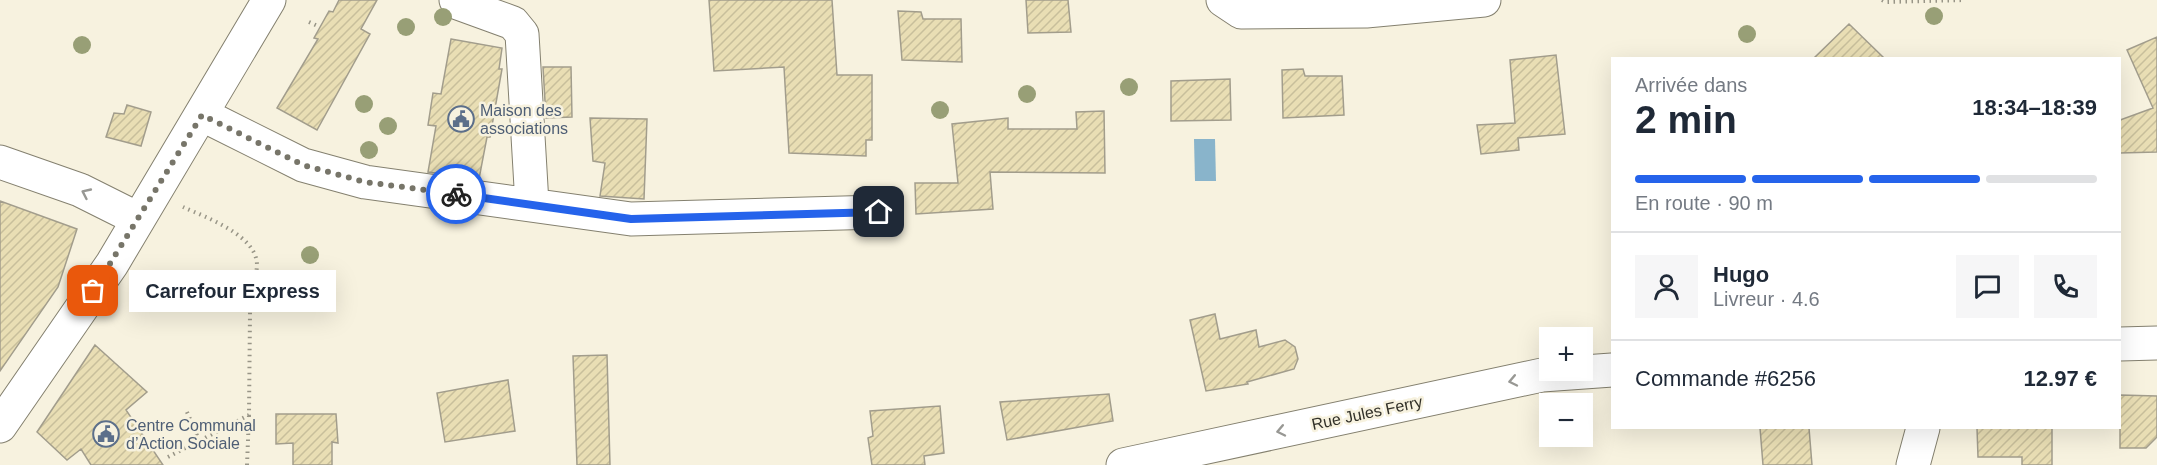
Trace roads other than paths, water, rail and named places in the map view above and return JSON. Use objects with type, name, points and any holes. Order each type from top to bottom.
[{"type":"street","points":[[0,426],[112,264],[269,0]]},
{"type":"street","points":[[456,0],[458,3],[513,23],[522,34],[532,204]]},
{"type":"street","points":[[1222,0],[1241,12],[1366,11],[1484,0]]},
{"type":"street","points":[[202,115],[303,165],[365,182],[631,219],[879,212]]},
{"type":"street","points":[[0,162],[80,190],[138,219]]},
{"type":"street","points":[[2121,344],[2157,343]]},
{"type":"street","name":"Rue Jules Ferry","points":[[1123,465],[1542,375],[1611,370]]},
{"type":"street","points":[[1913,465],[1923,429]]},
{"type":"water","points":[[1194,139],[1215,139],[1216,181],[1195,181]]},
{"type":"place","name":"Maison des associations","points":[[461,119]]},
{"type":"place","name":"Carrefour Express","points":[[93,291]]},
{"type":"place","name":"Centre Communal d’Action Sociale","points":[[106,434]]}]
